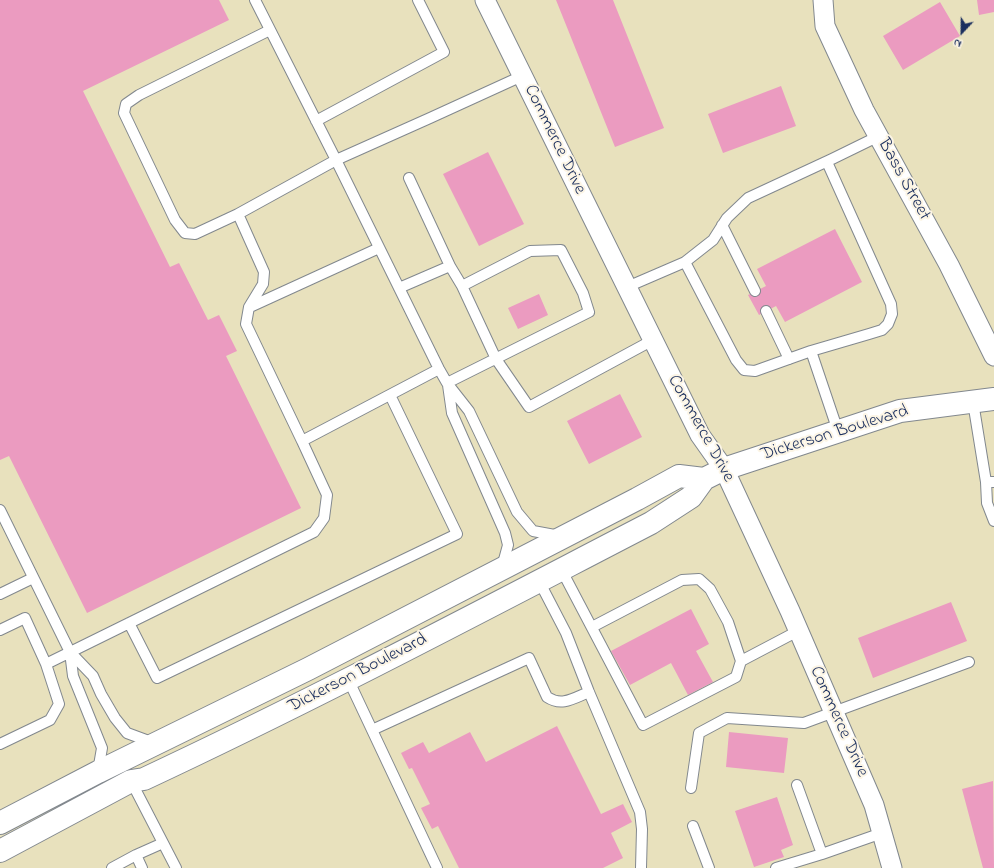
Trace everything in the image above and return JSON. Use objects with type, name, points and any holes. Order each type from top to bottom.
[{"type":"main road","name":"Dickerson Boulevard","points":[[0,851],[131,781],[144,779],[212,747],[348,679],[651,523],[691,497],[704,479],[724,469],[900,411],[984,401]]},
{"type":"main road","name":"Dickerson Boulevard","points":[[0,822],[155,743],[308,669],[679,476],[704,479]]},
{"type":"main road","points":[[131,781],[136,768],[155,754],[206,727],[223,710]]},
{"type":"street","name":"Commerce Drive","points":[[485,0],[700,435],[724,469],[798,631],[874,805],[892,868]]},
{"type":"street","name":"Bass Street","points":[[823,0],[825,26],[864,110],[949,265],[994,356]]},
{"type":"lane","points":[[255,0],[439,369],[447,383],[469,411],[517,512],[533,531],[564,537]]},
{"type":"lane","points":[[316,121],[444,52],[418,0]]},
{"type":"lane","points":[[270,30],[139,95],[126,104],[124,113],[175,220],[186,233],[195,234],[238,214],[336,160],[522,76]]},
{"type":"lane","points":[[627,287],[685,262],[713,240],[727,218],[748,198],[808,171],[879,136]]},
{"type":"lane","points":[[685,262],[736,360],[744,370],[755,371],[811,351],[882,330],[888,324],[892,314],[891,304],[827,162]]},
{"type":"lane","points":[[409,178],[496,359],[529,407],[653,340]]},
{"type":"lane","points":[[46,664],[314,532],[324,518],[327,495],[246,324],[249,307],[263,284],[264,272],[238,214]]},
{"type":"lane","points":[[722,225],[755,291]]},
{"type":"lane","points":[[249,307],[379,248]]},
{"type":"lane","points":[[447,383],[589,312],[583,293],[561,250],[530,251],[462,286]]},
{"type":"lane","points":[[398,288],[450,266]]},
{"type":"lane","points":[[766,311],[790,359]]},
{"type":"lane","points":[[811,351],[838,431]]},
{"type":"lane","points":[[302,441],[439,369]]},
{"type":"lane","points":[[447,383],[452,413],[505,532],[508,545],[501,569]]},
{"type":"lane","points":[[129,623],[157,678],[457,534],[390,395]]},
{"type":"lane","points":[[984,401],[990,482],[987,502],[994,521]]},
{"type":"lane","points":[[0,510],[70,652],[93,676],[101,694],[127,733],[155,743]]},
{"type":"lane","points":[[561,569],[643,725],[736,677],[741,661],[728,622],[710,589],[700,579],[682,580],[592,627]]},
{"type":"lane","points":[[0,594],[33,578]]},
{"type":"lane","points":[[539,581],[566,633],[589,692],[640,812],[642,829],[641,868]]},
{"type":"lane","points":[[0,630],[25,618],[46,664],[59,704],[50,720],[0,744]]},
{"type":"lane","points":[[741,661],[798,631]]},
{"type":"lane","points":[[70,652],[73,676],[102,748],[98,772]]},
{"type":"lane","points":[[372,730],[528,658],[547,697],[552,700],[564,702],[589,692]]},
{"type":"lane","points":[[691,788],[699,734],[727,718],[804,723],[969,662]]},
{"type":"lane","points":[[348,679],[438,868]]},
{"type":"lane","points":[[131,781],[176,868]]},
{"type":"lane","points":[[796,785],[822,854]]},
{"type":"lane","points":[[693,826],[709,868]]},
{"type":"lane","points":[[776,868],[882,834]]},
{"type":"lane","points":[[112,868],[163,843]]},
{"type":"lane","points":[[136,855],[142,868]]},
{"type":"building","points":[[0,0],[219,0],[229,20],[83,91],[170,267],[179,263],[208,320],[219,315],[237,351],[226,356],[301,508],[87,613],[9,456],[0,460]]},
{"type":"building","points":[[556,0],[613,0],[664,128],[615,147]]},
{"type":"building","points":[[977,0],[994,0],[994,12],[979,15]]},
{"type":"building","points":[[940,2],[960,36],[903,70],[883,36]]},
{"type":"building","points":[[781,86],[796,126],[723,153],[708,114]]},
{"type":"building","points":[[488,152],[524,224],[479,246],[443,174]]},
{"type":"building","points":[[835,229],[862,282],[785,322],[776,306],[759,315],[748,295],[766,286],[757,269]]},
{"type":"building","points":[[539,294],[548,315],[518,329],[508,308]]},
{"type":"building","points":[[620,394],[642,437],[589,464],[567,421]]},
{"type":"building","points":[[951,602],[967,641],[873,678],[858,638]]},
{"type":"building","points":[[691,609],[709,644],[696,651],[713,682],[688,695],[671,663],[630,685],[611,651]]},
{"type":"building","points":[[557,726],[601,814],[623,804],[632,822],[611,833],[623,858],[603,868],[459,868],[438,826],[432,829],[421,808],[430,804],[412,768],[409,769],[401,753],[423,742],[429,753],[470,732],[486,762]]},
{"type":"building","points":[[729,732],[788,738],[784,773],[726,767]]},
{"type":"building","points":[[993,781],[994,868],[983,868],[962,789]]},
{"type":"building","points":[[777,797],[793,845],[781,850],[784,857],[754,867],[735,811]]}]
